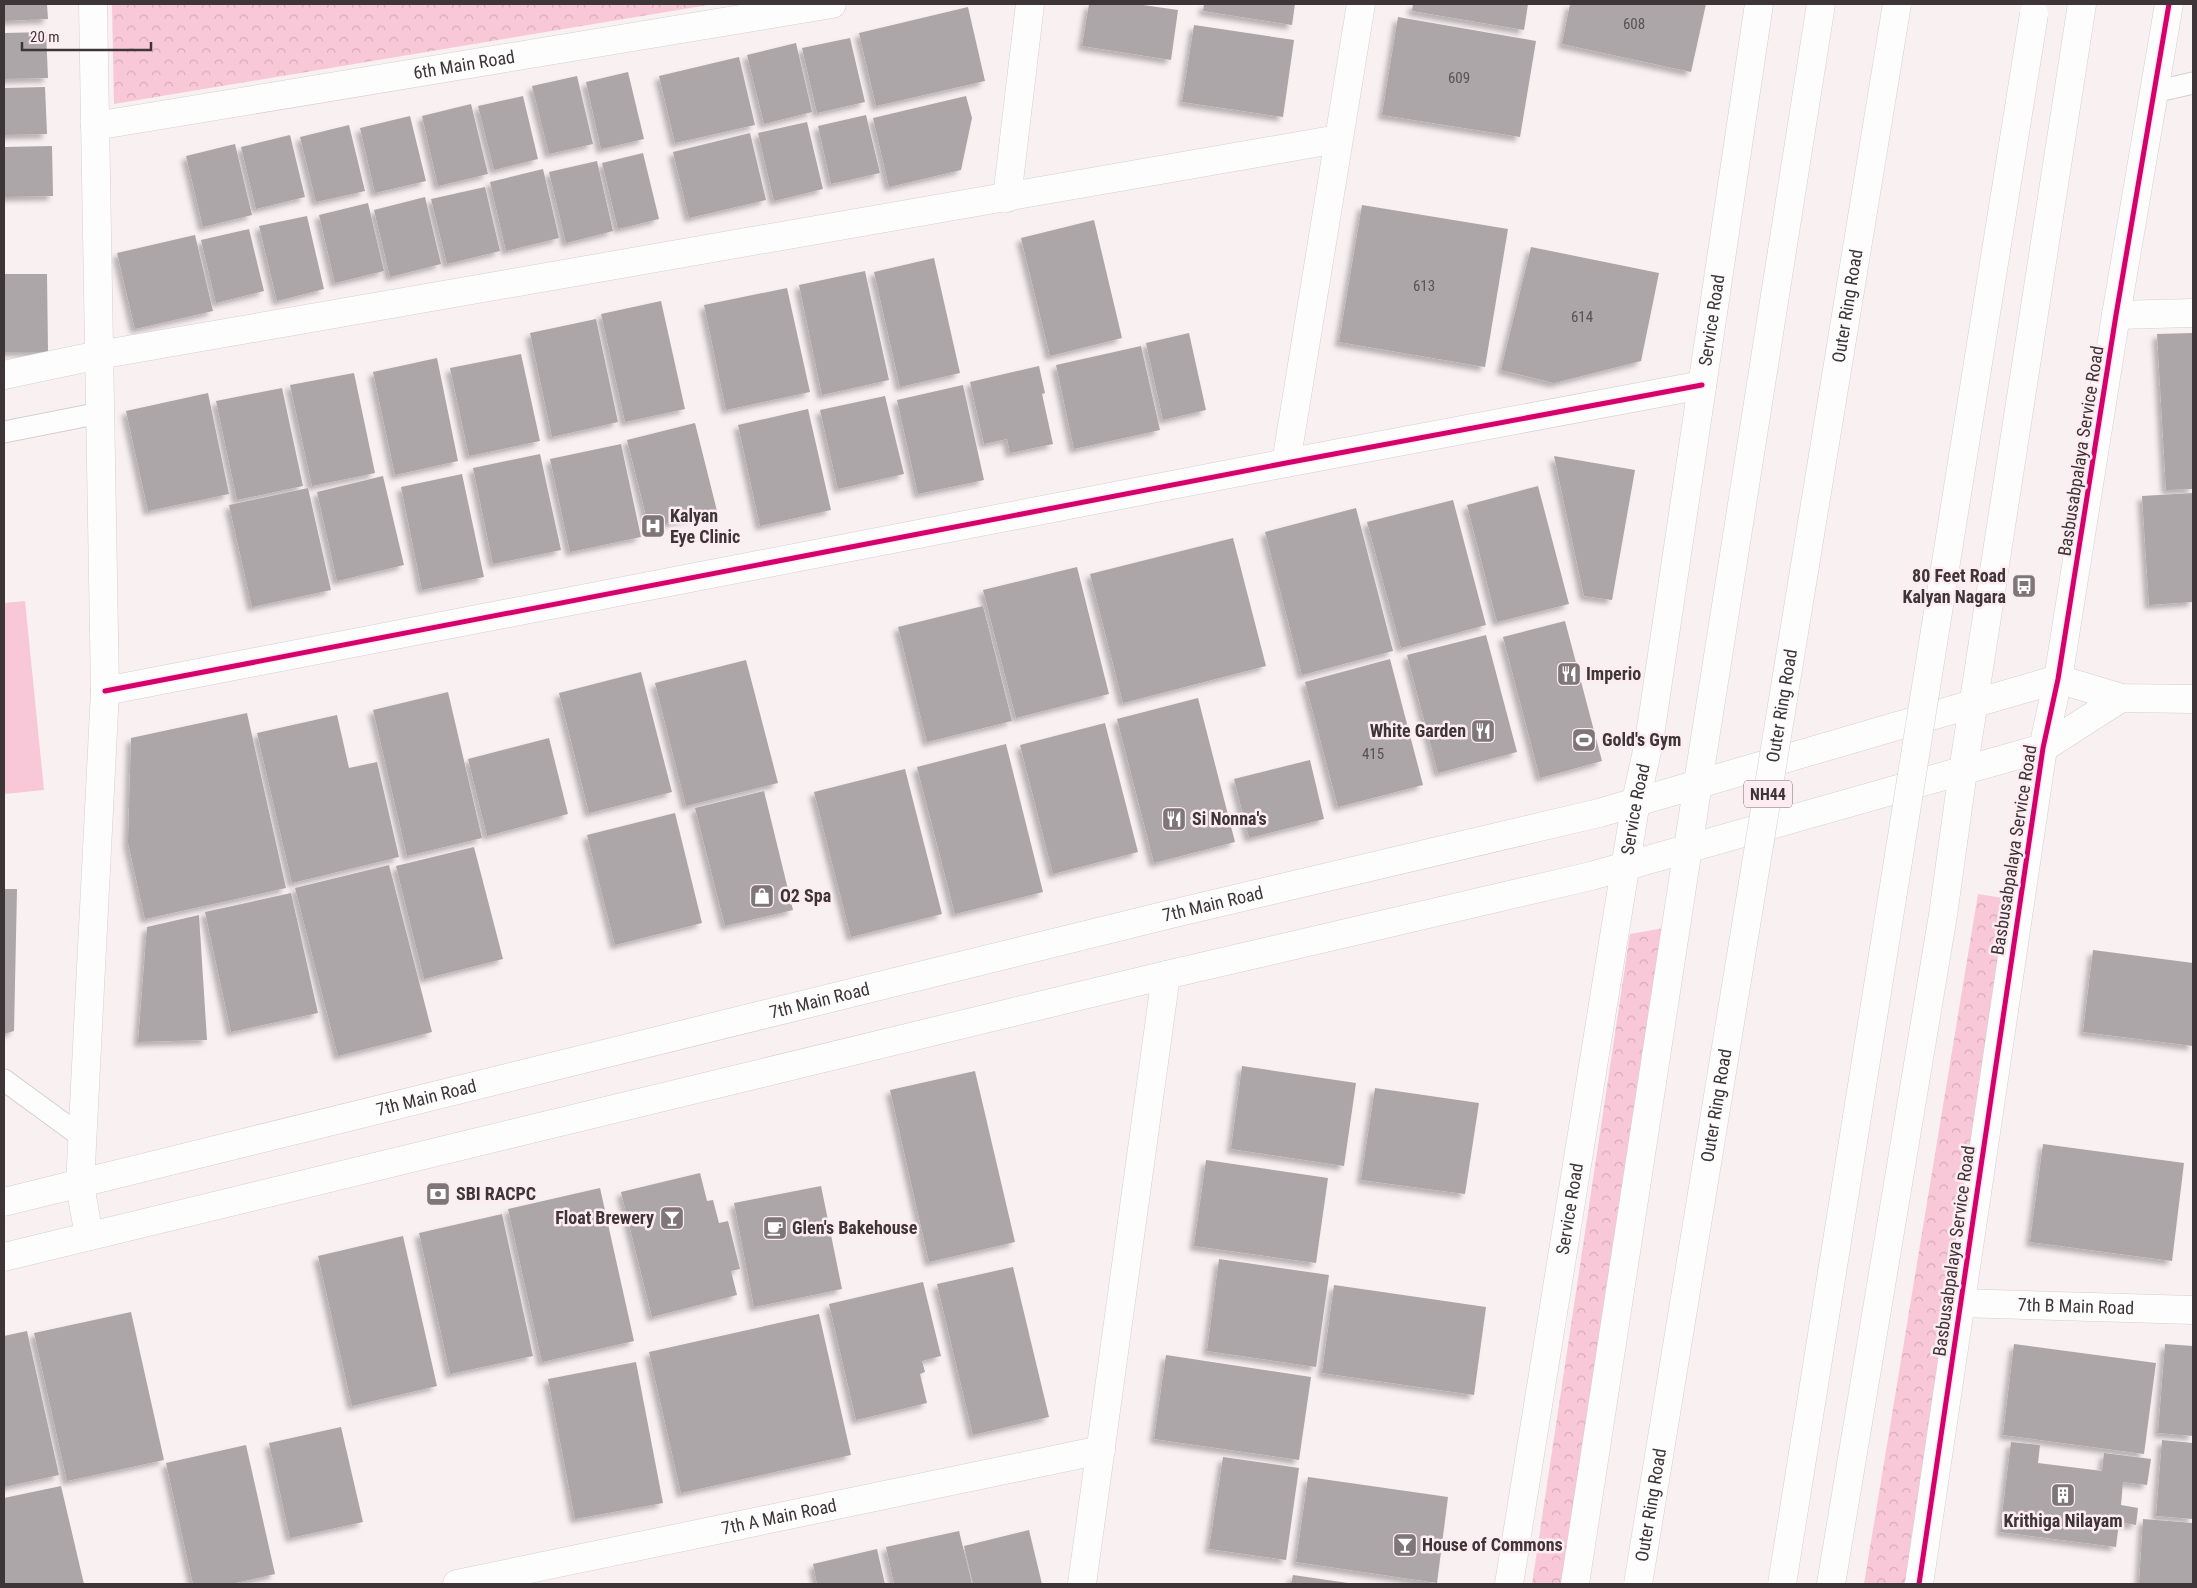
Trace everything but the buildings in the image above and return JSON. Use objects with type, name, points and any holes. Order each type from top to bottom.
[{"type":"main road","points":[[89,1236],[80,1185],[105,691],[93,4]]},
{"type":"main road","name":"6th Main Road","points":[[95,126],[832,4]]},
{"type":"main road","points":[[1007,198],[1030,4]]},
{"type":"main road","points":[[1286,463],[1360,4]]},
{"type":"main road","name":"Service Road","points":[[1509,1584],[1627,867],[1636,801],[1649,742],[1759,4]]},
{"type":"main road","points":[[1575,1584],[1698,783],[1821,4]]},
{"type":"main road","name":"Outer Ring Road","points":[[1638,1584],[1897,4]]},
{"type":"main road","points":[[1830,1584],[1943,914],[1973,704],[2082,4]]},
{"type":"main road","name":"Basbusabpalaya Service Road","points":[[1918,1584],[2043,748],[2058,679],[2116,315],[2169,4]]},
{"type":"main road","points":[[1782,1584],[2035,9]]},
{"type":"main road","points":[[4,375],[99,355],[1338,139]]},
{"type":"main road","points":[[2116,315],[2193,314]]},
{"type":"main road","points":[[105,691],[1286,463],[1702,386]]},
{"type":"main road","points":[[2058,679],[2121,698],[2193,699]]},
{"type":"main road","name":"7th Main Road","points":[[4,1202],[80,1185],[1167,915],[1590,815],[2058,679]]},
{"type":"main road","points":[[4,1257],[1166,974],[1627,867],[2043,748],[2121,698]]},
{"type":"main road","points":[[1082,1584],[1166,974]]},
{"type":"main road","name":"7th B Main Road","points":[[1960,1303],[2193,1310]]},
{"type":"main road","name":"7th A Main Road","points":[[457,1584],[1101,1450]]},
{"type":"lane","points":[[2154,92],[2193,84]]},
{"type":"lane","points":[[4,432],[100,413]]},
{"type":"lane","points":[[4,1080],[82,1137]]},
{"type":"green space","points":[[112,4],[714,4],[114,104]]},
{"type":"green space","points":[[25,601],[44,790],[4,794],[4,603]]},
{"type":"green space","points":[[1978,894],[2016,900],[1907,1584],[1864,1584]]},
{"type":"green space","points":[[1664,928],[1562,1584],[1532,1584],[1630,934]]},
{"type":"cycle path","points":[[1919,1584],[2043,748],[2058,679],[2116,315],[2169,4]]},
{"type":"cycle path","points":[[105,691],[1286,463],[1702,385]]},
{"type":"place","name":"Kalyan Eye Clinic","points":[[653,526]]},
{"type":"place","name":"80 Feet Road Kalyan Nagara","points":[[2024,586]]},
{"type":"place","name":"Imperio","points":[[1569,674]]},
{"type":"place","name":"White Garden","points":[[1483,731]]},
{"type":"place","name":"Gold's Gym","points":[[1584,740]]},
{"type":"place","name":"Si Nonna's","points":[[1174,819]]},
{"type":"place","name":"O2 Spa","points":[[762,896]]},
{"type":"place","name":"SBI RACPC","points":[[438,1194]]},
{"type":"place","name":"Float Brewery","points":[[672,1218]]},
{"type":"place","name":"Glen's Bakehouse","points":[[775,1228]]},
{"type":"place","name":"Krithiga Nilayam","points":[[2063,1495]]},
{"type":"place","name":"House of Commons","points":[[1405,1545]]}]
